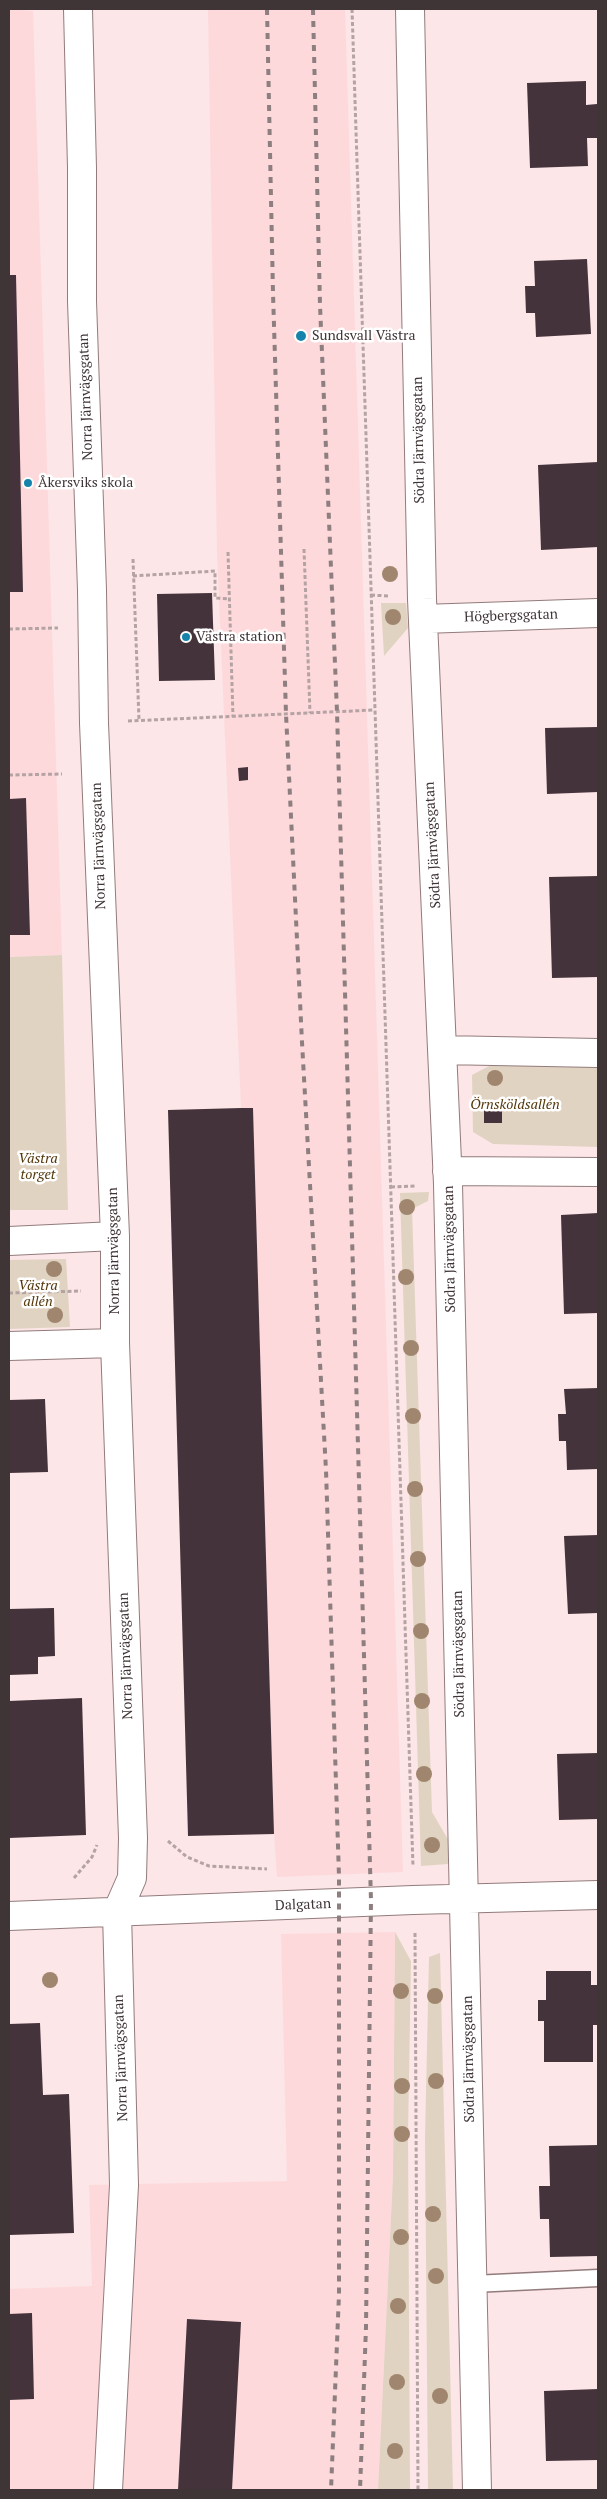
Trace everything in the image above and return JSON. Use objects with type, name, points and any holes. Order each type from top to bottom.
[{"type":"street","name":"Norra Järnvägsgatan","points":[[78,9],[82,168],[82,301],[92,590],[94,723],[115,1236],[115,1343],[133,1838],[132,1878],[117,1912],[124,2185],[108,2490]]},
{"type":"street","name":"Södra Järnvägsgatan","points":[[410,9],[423,619],[447,1171],[478,2490]]},
{"type":"street","name":"Högbergsgatan","points":[[423,619],[598,613]]},
{"type":"street","points":[[442,1050],[598,1053]]},
{"type":"street","points":[[447,1171],[598,1172]]},
{"type":"street","points":[[9,1242],[115,1236]]},
{"type":"street","points":[[9,1346],[115,1343]]},
{"type":"street","name":"Dalgatan","points":[[9,1916],[414,1900],[598,1895]]},
{"type":"lane","points":[[473,2284],[598,2278]]},
{"type":"path","points":[[352,9],[414,1870],[408,1872]]},
{"type":"path","points":[[304,549],[310,713]]},
{"type":"path","points":[[228,552],[233,717]]},
{"type":"path","points":[[132,559],[139,720]]},
{"type":"path","points":[[133,576],[215,571],[215,598],[230,599]]},
{"type":"path","points":[[9,629],[65,628]]},
{"type":"path","points":[[94,723],[374,710]]},
{"type":"path","points":[[9,775],[70,774]]},
{"type":"path","points":[[9,1293],[84,1291]]},
{"type":"path","points":[[68,1880],[77,1876],[84,1868],[92,1857],[98,1842],[133,1838],[164,1838],[187,1857],[209,1866],[271,1870]]},
{"type":"path","points":[[414,1900],[418,2490]]},
{"type":"shaded area","name":"Åkersviks skola","points":[[9,9],[33,11],[62,955],[9,957]]},
{"type":"shaded area","points":[[208,9],[345,9],[403,1872],[277,1877],[274,1834],[253,1108],[241,1108],[217,553]]},
{"type":"shaded area","points":[[395,1932],[393,2175],[378,2490],[9,2490],[9,2289],[92,2286],[89,2185],[287,2181],[281,1934]]},
{"type":"green space","points":[[381,603],[406,603],[408,628],[384,656]]},
{"type":"green space","name":"Västra torget","points":[[62,955],[68,1210],[9,1210],[9,957]]},
{"type":"green space","name":"Örnsköldsallén","points":[[491,1065],[598,1067],[598,1147],[493,1144],[473,1132],[472,1075]]},
{"type":"green space","points":[[429,1192],[428,1201],[412,1209],[432,1812],[453,1848],[448,1864],[421,1866],[400,1193]]},
{"type":"green space","name":"Västra allén","points":[[66,1259],[70,1327],[9,1329],[9,1260]]},
{"type":"green space","points":[[395,1932],[411,1961],[408,2135],[410,2490],[378,2490],[393,2175]]},
{"type":"green space","points":[[440,1953],[453,2490],[428,2490],[425,2137],[429,1957]]},
{"type":"building","points":[[586,81],[586,105],[597,104],[598,138],[587,138],[588,166],[530,168],[527,83]]},
{"type":"building","points":[[587,259],[591,334],[536,337],[535,313],[526,313],[525,286],[535,286],[534,261]]},
{"type":"building","points":[[9,275],[16,275],[23,592],[9,592]]},
{"type":"building","points":[[598,462],[598,547],[541,550],[538,465]]},
{"type":"building","name":"Västra station","points":[[212,593],[215,680],[159,681],[157,594]]},
{"type":"building","points":[[598,727],[598,792],[547,794],[545,728]]},
{"type":"building","points":[[248,767],[248,780],[239,781],[238,768]]},
{"type":"building","points":[[26,798],[30,935],[9,935],[9,799]]},
{"type":"building","points":[[598,876],[598,977],[552,978],[549,877]]},
{"type":"building","points":[[484,1105],[502,1105],[502,1123],[484,1123]]},
{"type":"building","points":[[253,1108],[274,1834],[188,1836],[168,1110]]},
{"type":"building","points":[[598,1213],[598,1313],[564,1314],[561,1215]]},
{"type":"building","points":[[598,1388],[598,1469],[567,1470],[566,1441],[559,1441],[558,1414],[566,1414],[564,1389]]},
{"type":"building","points":[[45,1399],[48,1472],[9,1473],[9,1400]]},
{"type":"building","points":[[598,1535],[598,1613],[568,1614],[564,1536]]},
{"type":"building","points":[[54,1608],[55,1656],[38,1657],[38,1674],[9,1675],[9,1609]]},
{"type":"building","points":[[82,1698],[86,1835],[9,1838],[9,1701]]},
{"type":"building","points":[[598,1753],[598,1819],[559,1820],[557,1754]]},
{"type":"building","points":[[546,1971],[591,1971],[591,1985],[598,1985],[598,2025],[593,2025],[593,2062],[544,2062],[544,2021],[538,2021],[538,2000],[546,2000]]},
{"type":"building","points":[[40,2023],[43,2095],[69,2094],[74,2233],[9,2235],[9,2024]]},
{"type":"building","points":[[598,2145],[598,2256],[550,2257],[549,2219],[540,2219],[539,2186],[550,2186],[549,2146]]},
{"type":"building","points":[[32,2313],[34,2399],[9,2400],[9,2314]]},
{"type":"building","points":[[187,2319],[241,2322],[232,2490],[178,2490]]},
{"type":"building","points":[[598,2389],[598,2460],[546,2461],[544,2391]]},
{"type":"railway","points":[[267,9],[273,293],[286,714],[326,1470],[339,1877],[339,2294],[331,2490]]},
{"type":"railway","points":[[313,9],[320,305],[337,712],[371,1901],[366,2327],[360,2490]]},
{"type":"place","name":"Sundsvall Västra","points":[[301,336]]},
{"type":"place","name":"Åkersviks skola","points":[[28,483]]},
{"type":"place","name":"Västra station","points":[[186,637]]}]
